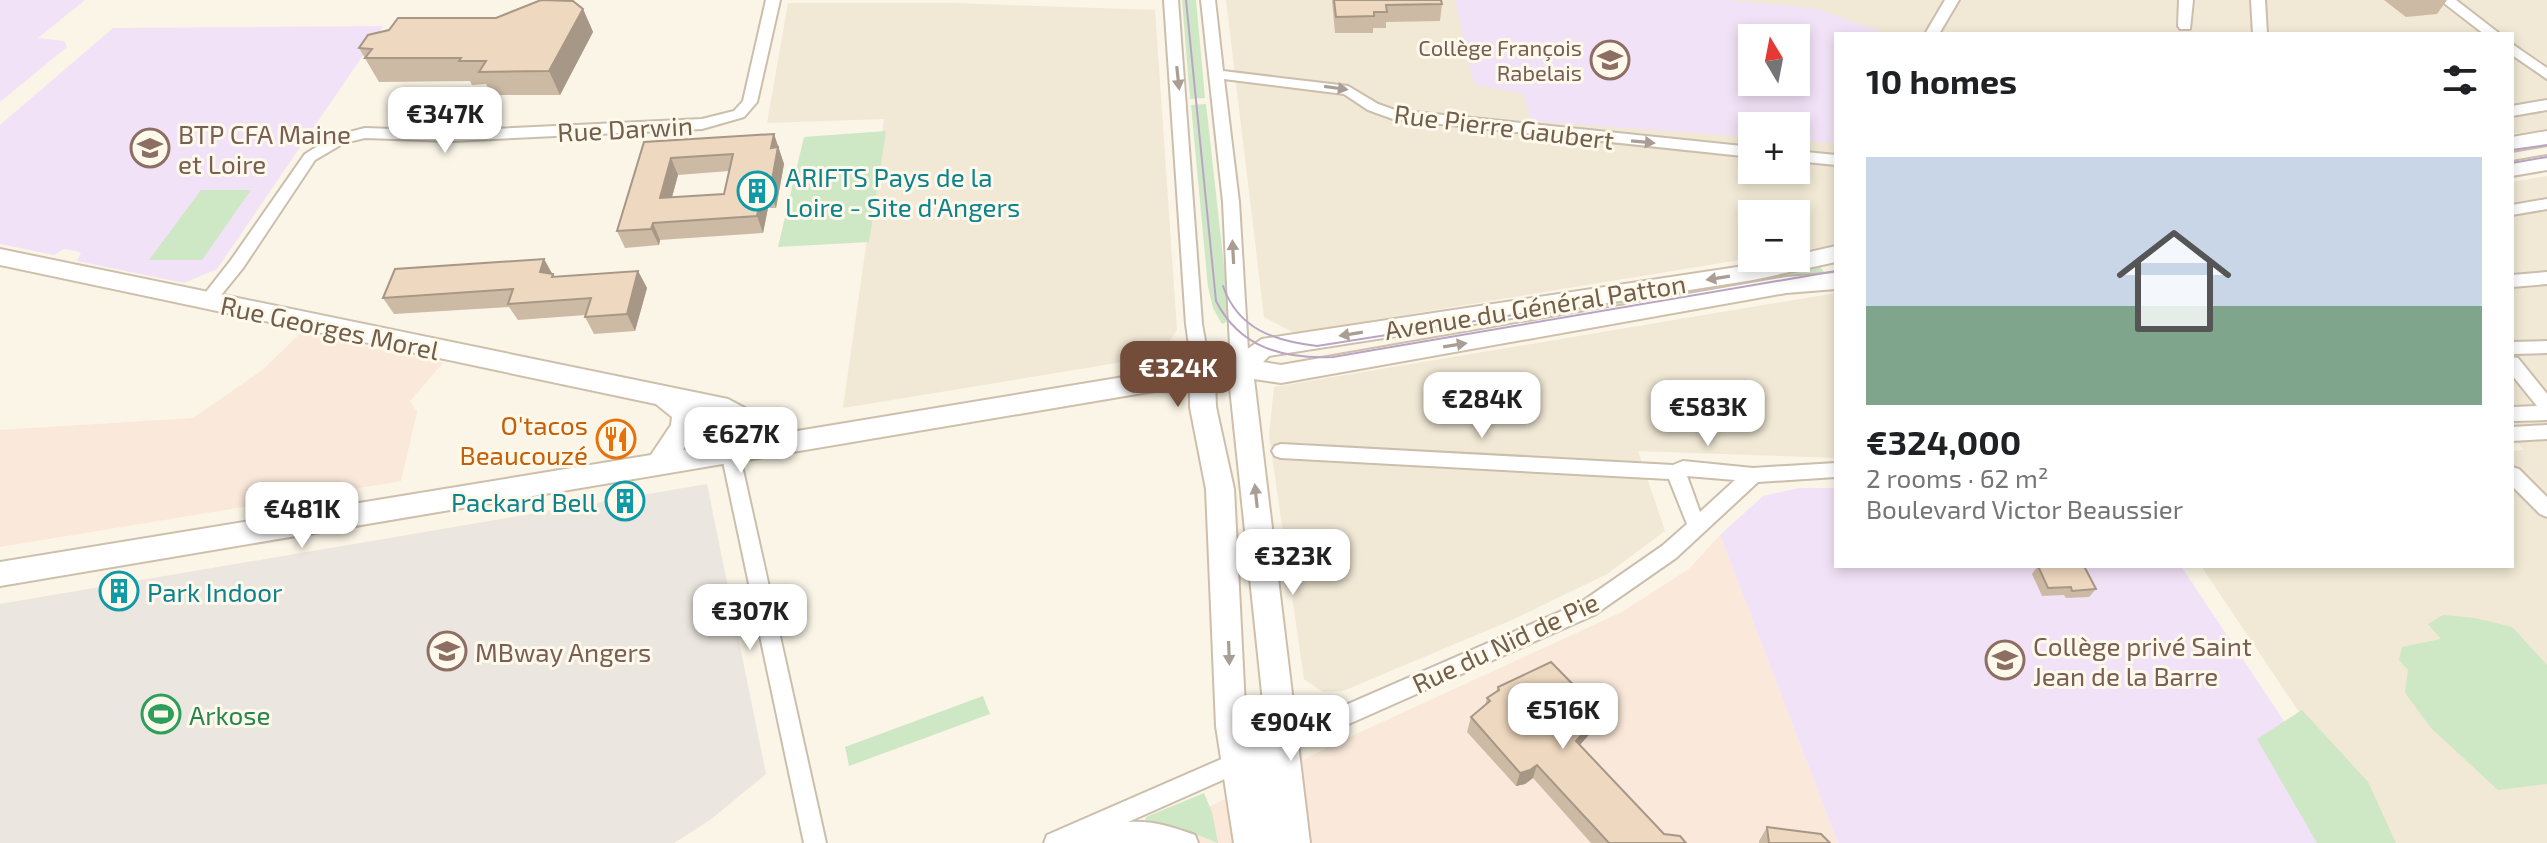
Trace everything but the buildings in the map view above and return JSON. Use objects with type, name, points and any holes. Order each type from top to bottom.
[{"type":"street","name":"Rue Darwin","points":[[207,301],[237,264],[310,157],[339,139],[365,133],[451,136],[702,124],[739,114],[750,102],[773,0]]},
{"type":"street","points":[[1171,0],[1194,324],[1202,373],[1203,407],[1220,489],[1231,726],[1250,843]]},
{"type":"street","points":[[1208,0],[1231,202],[1242,405],[1252,459],[1294,843]]},
{"type":"street","points":[[1933,32],[1952,0]]},
{"type":"street","points":[[2185,26],[2186,0]]},
{"type":"street","points":[[2258,0],[2260,32]]},
{"type":"street","points":[[2447,0],[2490,32]]},
{"type":"street","points":[[2515,52],[2547,75]]},
{"type":"street","name":"Rue Pierre Gaubert","points":[[1216,74],[1354,91],[1373,107],[1393,114],[1738,151]]},
{"type":"street","points":[[2514,111],[2547,105]]},
{"type":"street","points":[[2514,144],[2547,138]]},
{"type":"street","points":[[1810,157],[1834,160]]},
{"type":"street","points":[[2514,169],[2547,163]]},
{"type":"street","points":[[2514,210],[2547,204]]},
{"type":"street","name":"Avenue du Général Patton","points":[[1240,367],[1262,348],[1753,272],[1834,254]]},
{"type":"street","name":"Rue Georges Morel","points":[[0,257],[728,409]]},
{"type":"street","name":"Avenue du Général Patton","points":[[0,574],[1202,373],[1240,367],[1281,374],[1786,285],[1834,281]]},
{"type":"street","points":[[2514,281],[2544,283]]},
{"type":"street","points":[[2514,348],[2547,347]]},
{"type":"street","points":[[2514,365],[2547,406]]},
{"type":"street","name":"Rue Georges Morel","points":[[661,397],[692,419],[723,453]]},
{"type":"street","points":[[659,464],[692,419],[728,409],[751,423],[757,446]]},
{"type":"street","points":[[2514,414],[2547,413]]},
{"type":"street","points":[[2514,434],[2547,432]]},
{"type":"street","points":[[1281,451],[1676,472],[1683,468],[1753,475],[1834,470]]},
{"type":"street","points":[[723,453],[815,843]]},
{"type":"street","points":[[1676,472],[1692,516],[1700,525]]},
{"type":"street","name":"Rue du Nid de Pie","points":[[1055,843],[1237,760],[1587,609],[1669,552],[1753,475]]},
{"type":"street","points":[[2514,476],[2547,509]]},
{"type":"street","points":[[1237,760],[1255,759],[1263,766],[1274,843]]},
{"type":"street","points":[[1080,843],[1131,830],[1157,832],[1187,843]]},
{"type":"shaded area","points":[[0,0],[85,0],[38,38],[64,41],[67,47],[0,102]]},
{"type":"shaded area","points":[[1226,0],[2547,0],[2547,129],[2514,134],[2514,32],[1834,32],[1834,245],[1810,249],[1810,200],[1738,200],[1738,260],[1294,333],[1264,317]]},
{"type":"shaded area","name":"Collège François Rabelais","points":[[1455,0],[1726,0],[1813,8],[1883,32],[1834,32],[1834,143],[1810,141],[1810,112],[1738,112],[1738,136],[1531,121],[1523,94],[1474,84]]},
{"type":"shaded area","points":[[788,3],[953,3],[1155,10],[1177,330],[1159,356],[843,408],[884,119],[767,123]]},
{"type":"shaded area","name":"BTP CFA Maine et Loire","points":[[383,26],[217,269],[184,283],[77,261],[81,253],[76,251],[64,249],[54,255],[0,244],[0,125],[113,28]]},
{"type":"shaded area","points":[[2547,176],[2547,843],[2377,843],[2320,743],[2202,568],[2514,568],[2514,451],[2524,450],[2514,438],[2514,182]]},
{"type":"shaded area","points":[[1834,293],[1834,458],[1638,451],[1665,531],[1607,574],[1512,620],[1343,691],[1323,692],[1304,679],[1269,435],[1274,387]]},
{"type":"shaded area","points":[[301,333],[443,363],[410,401],[417,412],[401,481],[0,547],[0,430],[193,418],[261,371]]},
{"type":"shaded area","points":[[707,484],[766,774],[710,820],[674,843],[0,843],[0,604]]},
{"type":"shaded area","name":"Collège privé Saint Jean de la Barre","points":[[1799,488],[1834,488],[1834,568],[2182,568],[2286,724],[2330,843],[1838,843],[1720,535],[1763,496]]},
{"type":"shaded area","points":[[1720,535],[1838,843],[1137,843],[1341,741],[1622,612],[1689,569]]},
{"type":"green space","points":[[1182,0],[1196,0],[1205,98],[1190,99]]},
{"type":"green space","points":[[1206,104],[1230,320],[1222,324],[1213,308],[1208,287],[1191,105]]},
{"type":"green space","points":[[886,131],[869,242],[778,247],[804,137]]},
{"type":"green space","points":[[201,190],[251,190],[202,260],[149,260]]},
{"type":"green space","points":[[1819,265],[1827,276],[1526,329],[1517,311],[1773,272],[1810,272],[1810,266]]},
{"type":"green space","points":[[2443,615],[2475,618],[2512,627],[2547,665],[2547,784],[2498,790],[2432,729],[2405,693],[2408,670],[2399,660],[2402,647],[2441,639],[2428,624]]},
{"type":"green space","points":[[983,696],[990,714],[849,766],[845,747]]},
{"type":"green space","points":[[2302,710],[2368,782],[2396,843],[2317,843],[2257,739]]},
{"type":"green space","points":[[1204,793],[1212,812],[1218,843],[1178,827],[1145,822],[1146,817]]},
{"type":"tram line","points":[[1186,0],[1216,301],[1237,330],[1265,347],[1297,356],[1333,357],[1834,271]]},
{"type":"tram line","points":[[2514,150],[2547,145]]},
{"type":"tram line","points":[[2514,163],[2547,157]]},
{"type":"tram line","points":[[1223,286],[1238,313],[1248,323],[1286,341],[1317,346],[1577,305]]},
{"type":"place","name":"Collège François Rabelais","points":[[1610,60]]},
{"type":"place","name":"BTP CFA Maine et Loire","points":[[150,148]]},
{"type":"place","name":"ARIFTS Pays de la Loire - Site d'Angers","points":[[757,191]]},
{"type":"place","name":"O'tacos Beaucouzé","points":[[616,439]]},
{"type":"place","name":"Packard Bell","points":[[625,501]]},
{"type":"place","name":"Park Indoor","points":[[119,591]]},
{"type":"place","name":"MBway Angers","points":[[447,651]]},
{"type":"place","name":"Collège privé Saint Jean de la Barre","points":[[2005,660]]},
{"type":"place","name":"Arkose","points":[[161,714]]}]
